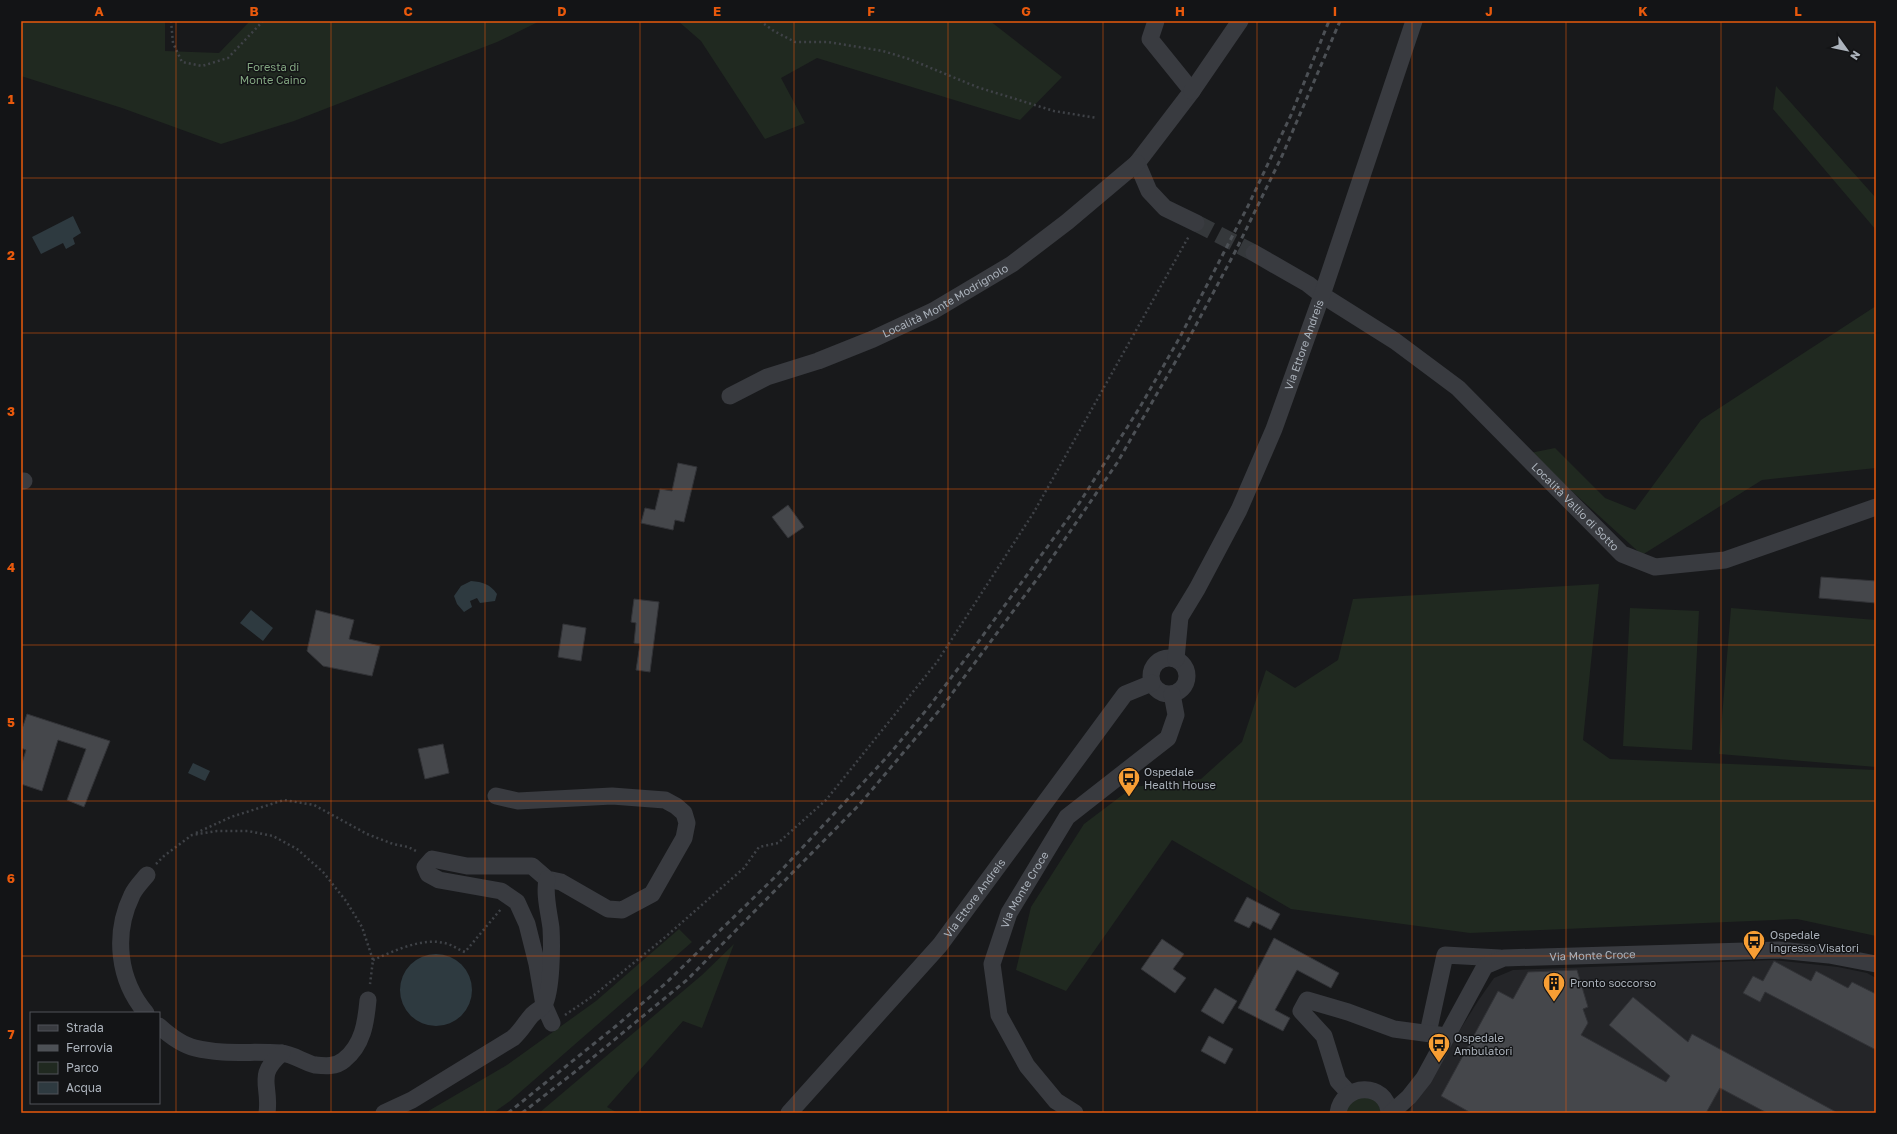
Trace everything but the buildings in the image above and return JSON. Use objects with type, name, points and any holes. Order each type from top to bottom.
[{"type":"street","points":[[1156,21],[1150,39],[1192,91]]},
{"type":"street","name":"Località Monte Modrignolo","points":[[730,396],[766,377],[818,361],[873,339],[933,311],[1012,264],[1067,222],[1137,163],[1192,91],[1240,21]]},
{"type":"street","name":"Via Ettore Andreis","points":[[1176,660],[1180,616],[1197,589],[1239,510],[1274,429],[1322,295],[1414,21]]},
{"type":"street","points":[[1137,163],[1149,191],[1165,208],[1196,224]]},
{"type":"street","name":"Località Vallio di Sotto","points":[[1254,253],[1308,284],[1322,295],[1395,342],[1458,388],[1622,554],[1655,567],[1725,560],[1876,507]]},
{"type":"street","points":[[1162,660],[1176,660],[1181,663],[1187,675],[1183,687],[1172,694],[1157,690],[1152,683],[1151,677],[1156,664],[1162,660]]},
{"type":"street","name":"Via Ettore Andreis","points":[[789,1113],[940,945],[1125,694],[1152,683]]},
{"type":"street","name":"Via Monte Croce","points":[[1075,1113],[1056,1101],[1027,1066],[999,1015],[992,964],[1009,913],[1067,817],[1168,738],[1176,715],[1172,694]]},
{"type":"street","points":[[496,796],[518,801],[612,796],[665,800],[676,806],[684,813],[687,823],[684,838],[652,894],[622,910],[608,909],[561,882],[548,879],[532,866],[467,866],[432,859],[425,867],[428,874],[439,880],[501,891],[511,896],[517,902],[527,924],[537,964],[544,1005],[552,1023]]},
{"type":"street","points":[[145,1012],[138,1003],[126,979],[120,952],[123,920],[132,894],[147,875]]},
{"type":"street","points":[[384,1113],[412,1100],[512,1038],[523,1030],[532,1015],[544,1005],[548,987],[551,956],[551,928],[546,894],[548,879]]},
{"type":"street","name":"Via Monte Croce","points":[[1390,1113],[1408,1097],[1424,1078],[1485,966],[1504,958],[1779,950],[1829,955],[1876,964]]},
{"type":"street","points":[[1428,1033],[1445,955],[1504,958]]},
{"type":"street","points":[[160,1027],[171,1036],[194,1048],[216,1052],[282,1054],[328,1067],[344,1061],[353,1051],[365,1030],[368,1000]]},
{"type":"street","points":[[1390,1113],[1382,1096],[1370,1089],[1362,1089],[1338,1098],[1324,1036],[1301,1011],[1307,1000],[1394,1028],[1446,1036]]},
{"type":"street","points":[[267,1113],[266,1072],[271,1063],[282,1054]]},
{"type":"street","points":[[1382,1096],[1408,1097]]},
{"type":"path","points":[[171,21],[173,43],[182,62],[202,66],[228,58],[264,21]]},
{"type":"path","points":[[760,21],[774,31],[796,42],[828,42],[883,51],[909,59],[977,87],[1054,111],[1097,118]]},
{"type":"path","points":[[552,1023],[593,996],[663,939],[744,868],[759,847],[778,843],[826,800],[836,788],[937,662],[1034,512],[1196,224]]},
{"type":"path","points":[[147,875],[164,856],[192,835],[230,817],[284,800],[314,806],[367,834],[394,844],[408,847],[432,859]]},
{"type":"path","points":[[192,835],[217,831],[248,831],[273,836],[297,849],[323,872],[346,900],[362,927],[373,960],[368,1000]]},
{"type":"path","points":[[373,960],[395,951],[426,942],[447,944],[465,952],[511,896]]},
{"type":"shaded area","points":[[1774,960],[1838,967],[1867,973],[1876,978],[1876,1113],[1408,1113],[1494,978],[1513,970]]},
{"type":"green space","name":"Foresta di Monte Caino","points":[[21,21],[165,21],[165,51],[219,53],[250,21],[540,21],[497,42],[294,121],[221,144],[122,108],[21,76]]},
{"type":"green space","points":[[678,21],[990,21],[1062,77],[1020,120],[817,58],[781,78],[805,123],[765,139],[701,41]]},
{"type":"green space","points":[[1776,86],[1876,198],[1876,230],[1773,109]]},
{"type":"green space","points":[[1876,306],[1876,468],[1762,480],[1642,555],[1530,453],[1555,448],[1605,498],[1635,510],[1701,420]]},
{"type":"green space","points":[[1599,584],[1583,740],[1610,759],[1876,770],[1876,936],[1797,919],[1470,933],[1291,909],[1172,840],[1066,991],[1016,970],[1031,907],[1084,824],[1133,787],[1201,779],[1242,742],[1266,670],[1295,688],[1338,660],[1353,599]]},
{"type":"green space","points":[[1630,608],[1699,611],[1692,750],[1623,746]]},
{"type":"green space","points":[[1731,608],[1876,620],[1876,767],[1719,754]]},
{"type":"green space","points":[[679,929],[692,942],[510,1101],[493,1113],[425,1113],[507,1065],[596,1001]]},
{"type":"green space","points":[[734,944],[702,1028],[683,1021],[607,1107],[618,1113],[539,1113],[702,975]]},
{"type":"green space","points":[[1361,1096],[1376,1100],[1382,1113],[1345,1113],[1348,1104]]},
{"type":"water","points":[[73,216],[81,233],[73,238],[75,244],[66,249],[63,243],[41,254],[32,237]]},
{"type":"water","points":[[471,581],[486,584],[497,594],[495,601],[480,603],[477,598],[470,601],[472,607],[464,612],[457,604],[454,596],[461,586]]},
{"type":"water","points":[[251,610],[273,628],[263,641],[240,623]]},
{"type":"water","points":[[193,763],[210,771],[205,781],[188,773]]},
{"type":"water","points":[[436,954],[450,957],[462,964],[469,976],[472,990],[469,1004],[462,1016],[450,1023],[436,1026],[422,1023],[410,1016],[403,1004],[400,990],[403,976],[410,964],[422,957]]},
{"type":"tunnel","points":[[1196,223],[1254,253]]},
{"type":"railway","points":[[508,1113],[616,1026],[666,983],[775,877],[887,757],[928,708],[976,645],[1080,502],[1140,407],[1180,337],[1248,206],[1291,115],[1329,21]]},
{"type":"railway","points":[[522,1113],[585,1064],[688,979],[859,805],[942,707],[1043,571],[1117,463],[1188,340],[1236,250],[1282,156],[1340,21]]},
{"type":"place","name":"Ospedale Health House","points":[[1129,798]]},
{"type":"place","name":"Ospedale Ingresso Visatori","points":[[1754,960]]},
{"type":"place","name":"Pronto soccorso","points":[[1554,1002]]},
{"type":"place","name":"Ospedale Ambulatori","points":[[1439,1064]]}]
